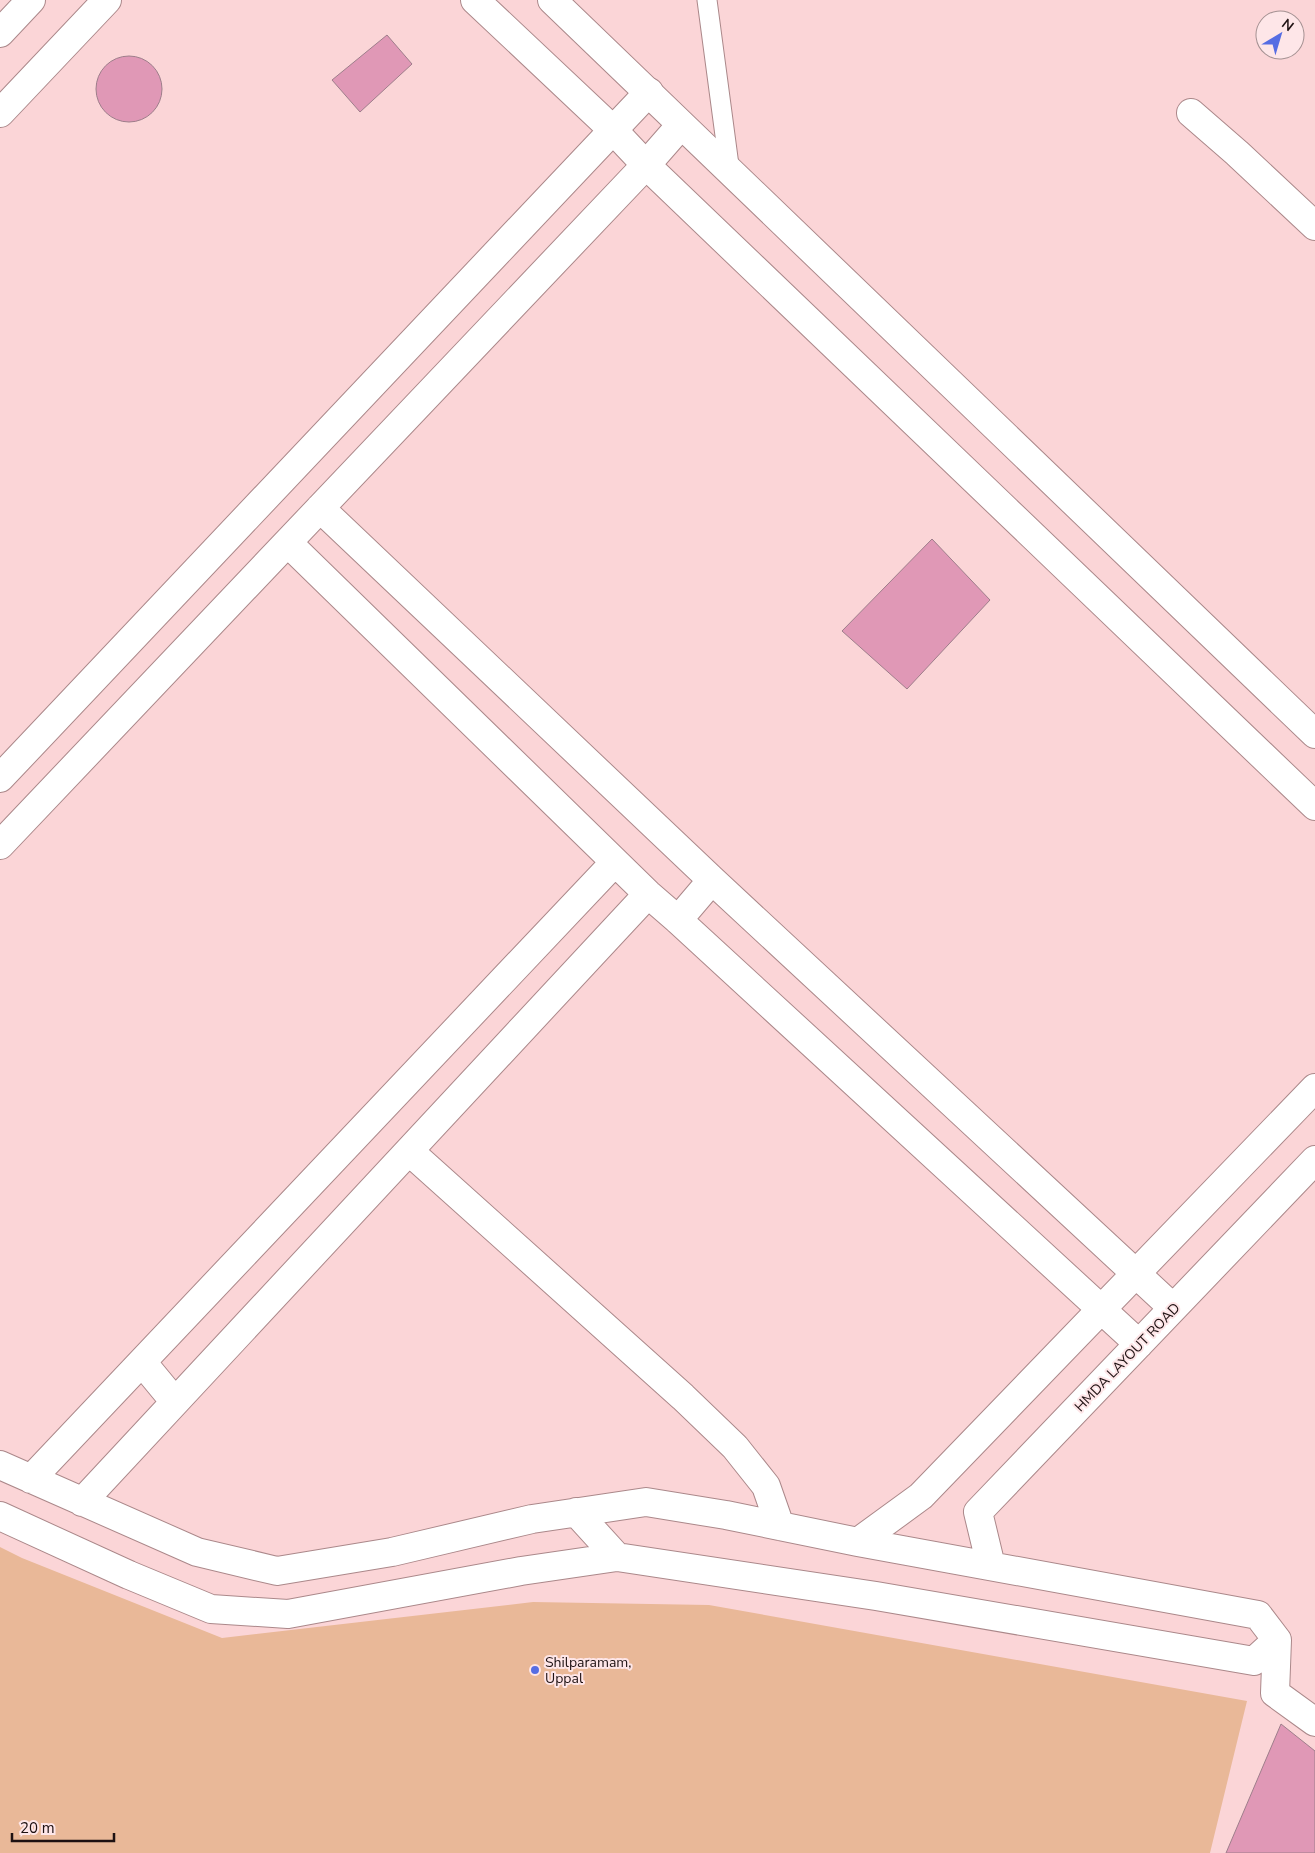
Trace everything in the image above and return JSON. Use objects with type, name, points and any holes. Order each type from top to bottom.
[{"type":"street","points":[[0,33],[31,0]]},
{"type":"street","points":[[0,113],[107,0]]},
{"type":"street","points":[[475,0],[614,130],[646,165],[1315,806]]},
{"type":"street","points":[[552,0],[1315,734]]},
{"type":"street","points":[[0,778],[649,92]]},
{"type":"street","points":[[1191,113],[1315,226]]},
{"type":"street","points":[[0,845],[646,165],[681,125]]},
{"type":"street","points":[[320,508],[712,880],[1174,1308]]},
{"type":"street","points":[[288,542],[648,894],[1139,1344]]},
{"type":"street","points":[[31,1479],[615,862]]},
{"type":"street","points":[[678,920],[712,880]]},
{"type":"street","points":[[82,1502],[648,894]]},
{"type":"street","points":[[858,1542],[921,1496],[1315,1088]]},
{"type":"street","points":[[409,1151],[675,1390],[735,1447],[766,1486],[780,1526]]},
{"type":"street","name":"HMDA LAYOUT ROAD","points":[[991,1566],[978,1512],[1315,1160]]},
{"type":"street","points":[[142,1362],[175,1402]]},
{"type":"street","points":[[0,1465],[197,1552],[276,1571],[392,1552],[532,1519],[646,1502],[726,1515],[858,1542],[1258,1615],[1277,1640],[1275,1693],[1315,1722]]},
{"type":"street","points":[[576,1512],[618,1557]]},
{"type":"street","points":[[0,1516],[211,1609],[288,1614],[521,1571],[618,1557],[876,1596],[1254,1661],[1277,1640]]},
{"type":"lane","points":[[707,0],[730,173]]},
{"type":"shaded area","name":"Shilparamam, Uppal","points":[[0,1547],[22,1558],[222,1638],[533,1602],[709,1605],[1247,1701],[1210,1853],[0,1853]]},
{"type":"building","points":[[387,35],[412,64],[360,112],[332,80]]},
{"type":"building","points":[[122,56],[136,56],[148,61],[157,70],[162,82],[160,102],[153,113],[136,122],[122,122],[110,117],[101,108],[96,96],[96,82],[101,70],[110,61]]},
{"type":"building","points":[[932,539],[990,600],[907,689],[842,631]]},
{"type":"building","points":[[1281,1724],[1315,1751],[1315,1853],[1226,1853]]},
{"type":"place","name":"Shilparamam, Uppal","points":[[535,1670]]}]
